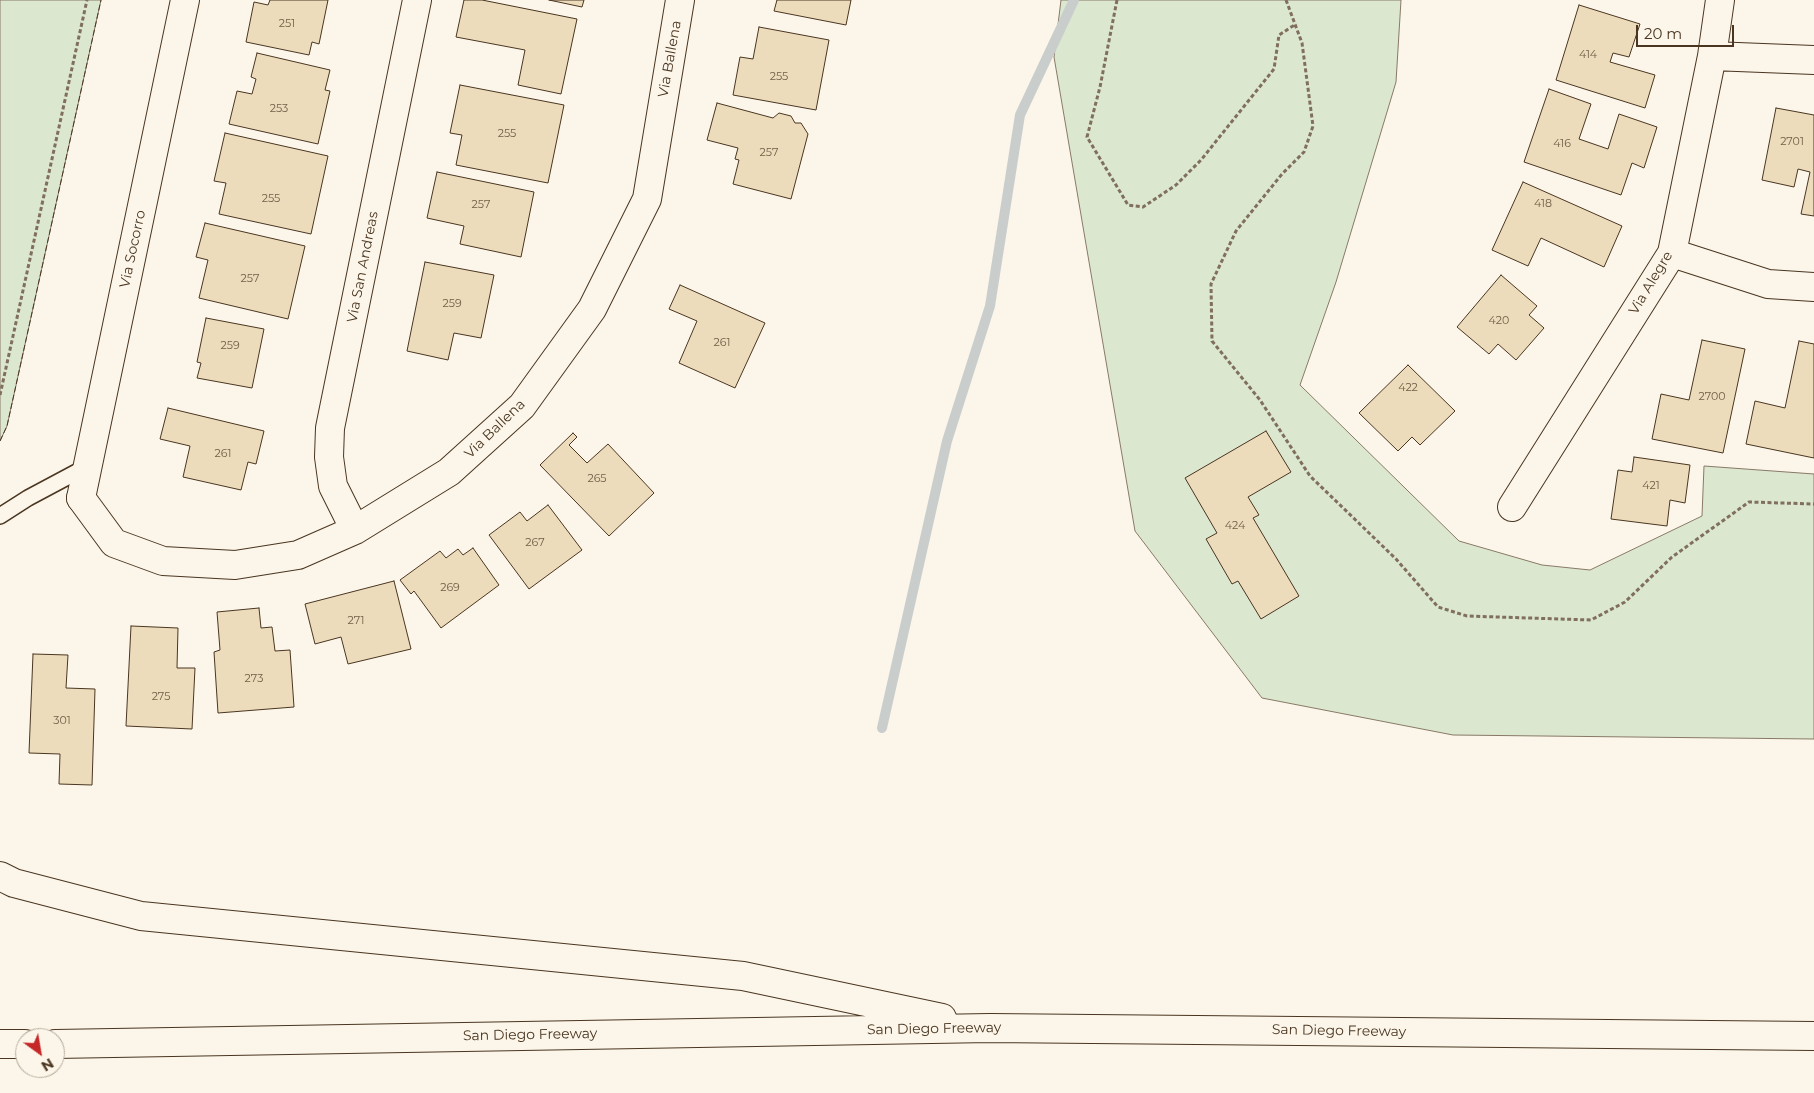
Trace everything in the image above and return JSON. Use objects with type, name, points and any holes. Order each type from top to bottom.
[{"type":"main road","name":"Via Socorro","points":[[81,498],[185,0]]},
{"type":"main road","name":"Via San Andreas","points":[[355,530],[333,486],[329,457],[330,428],[417,0]]},
{"type":"main road","name":"Via Ballena","points":[[81,498],[114,544],[163,561],[235,565],[298,555],[355,530],[449,472],[522,406],[592,309],[647,199],[680,0]]},
{"type":"main road","name":"Via Alegre","points":[[1512,507],[1672,253],[1712,56],[1720,0]]},
{"type":"main road","points":[[1712,56],[1814,60]]},
{"type":"main road","points":[[1672,253],[1768,284],[1814,287]]},
{"type":"main road","points":[[0,876],[14,883],[141,916],[743,976],[990,1028]]},
{"type":"main road","name":"San Diego Freeway","points":[[65,1044],[990,1028],[1814,1036]]},
{"type":"main road","points":[[0,1044],[15,1044]]},
{"type":"lane","points":[[0,516],[28,498],[88,466]]},
{"type":"path","points":[[0,395],[87,0]]},
{"type":"path","points":[[1117,0],[1100,87],[1087,137],[1128,205],[1144,207],[1176,185],[1201,160],[1274,70],[1279,35],[1296,24]]},
{"type":"path","points":[[1286,0],[1302,43],[1313,126],[1304,152],[1282,174],[1236,231],[1211,284],[1212,340],[1260,400],[1310,476],[1382,545],[1438,606],[1467,616],[1591,620],[1625,602],[1672,557],[1748,502],[1814,504]]},
{"type":"green space","points":[[0,0],[101,0],[7,426],[0,441]]},
{"type":"green space","points":[[1061,0],[1401,0],[1396,82],[1336,282],[1300,385],[1459,541],[1542,565],[1590,570],[1702,516],[1704,466],[1814,474],[1814,739],[1453,735],[1262,698],[1135,531],[1054,57]]},
{"type":"building","points":[[270,0],[328,0],[319,44],[312,42],[309,55],[246,42],[254,2],[268,5]]},
{"type":"building","points":[[464,0],[482,0],[577,19],[561,94],[518,85],[525,50],[456,37]]},
{"type":"building","points":[[549,0],[584,0],[582,7]]},
{"type":"building","points":[[777,0],[851,0],[846,25],[774,11]]},
{"type":"building","points":[[1579,5],[1640,24],[1629,57],[1613,53],[1610,62],[1655,75],[1645,108],[1556,80]]},
{"type":"building","points":[[759,27],[829,40],[816,110],[733,95],[740,57],[753,59]]},
{"type":"building","points":[[257,53],[330,70],[325,90],[330,91],[318,144],[229,124],[237,91],[252,94],[256,79],[251,77]]},
{"type":"building","points":[[460,85],[564,105],[548,183],[456,165],[462,135],[450,133]]},
{"type":"building","points":[[1549,89],[1591,104],[1579,139],[1608,149],[1619,114],[1657,127],[1644,168],[1632,163],[1621,195],[1524,162]]},
{"type":"building","points":[[717,103],[773,118],[779,113],[791,116],[795,123],[801,123],[808,134],[791,199],[733,184],[739,160],[735,159],[738,148],[707,140]]},
{"type":"building","points":[[1776,108],[1814,115],[1814,216],[1801,214],[1810,172],[1798,169],[1794,187],[1762,180]]},
{"type":"building","points":[[225,133],[328,156],[311,234],[219,214],[226,183],[214,181]]},
{"type":"building","points":[[437,172],[534,192],[521,257],[460,244],[464,226],[427,218]]},
{"type":"building","points":[[1523,182],[1622,226],[1604,267],[1541,238],[1528,266],[1492,250]]},
{"type":"building","points":[[205,223],[305,246],[288,319],[199,298],[208,260],[196,257]]},
{"type":"building","points":[[425,262],[494,275],[481,338],[454,333],[448,360],[407,351]]},
{"type":"building","points":[[1501,275],[1537,306],[1529,315],[1544,328],[1516,360],[1498,344],[1489,354],[1457,327]]},
{"type":"building","points":[[680,285],[765,323],[735,388],[679,363],[697,321],[669,309]]},
{"type":"building","points":[[206,318],[264,329],[252,388],[197,378],[201,363],[197,362]]},
{"type":"building","points":[[1702,340],[1745,349],[1723,453],[1652,439],[1661,394],[1689,400]]},
{"type":"building","points":[[1799,341],[1814,344],[1814,458],[1746,444],[1755,401],[1785,408]]},
{"type":"building","points":[[1408,365],[1455,411],[1420,445],[1412,437],[1398,451],[1359,413]]},
{"type":"building","points":[[168,408],[264,431],[256,464],[248,462],[241,490],[183,477],[190,446],[160,439]]},
{"type":"building","points":[[1266,431],[1291,472],[1248,497],[1259,515],[1253,518],[1299,596],[1261,619],[1238,581],[1232,584],[1206,539],[1217,533],[1185,478]]},
{"type":"building","points":[[573,433],[577,437],[569,445],[587,463],[608,444],[654,493],[609,536],[540,465]]},
{"type":"building","points":[[1634,457],[1690,465],[1685,503],[1670,500],[1667,526],[1611,519],[1618,470],[1632,472]]},
{"type":"building","points":[[548,505],[582,550],[529,589],[489,535],[520,512],[527,521]]},
{"type":"building","points":[[473,548],[499,585],[441,628],[414,591],[411,594],[400,580],[440,551],[446,558],[458,549],[463,555]]},
{"type":"building","points":[[394,581],[411,649],[348,664],[341,637],[315,644],[305,604]]},
{"type":"building","points":[[259,608],[261,628],[272,627],[275,651],[290,650],[294,707],[218,713],[214,652],[220,650],[217,612]]},
{"type":"building","points":[[131,626],[178,628],[177,668],[195,668],[192,729],[126,726]]},
{"type":"building","points":[[33,654],[68,655],[66,688],[95,689],[92,785],[59,784],[60,754],[29,753]]},
{"type":"waterway","points":[[882,728],[947,441],[990,306],[1020,115],[1074,0]]},
{"type":"fence","points":[[0,441],[7,426],[101,0]]}]
